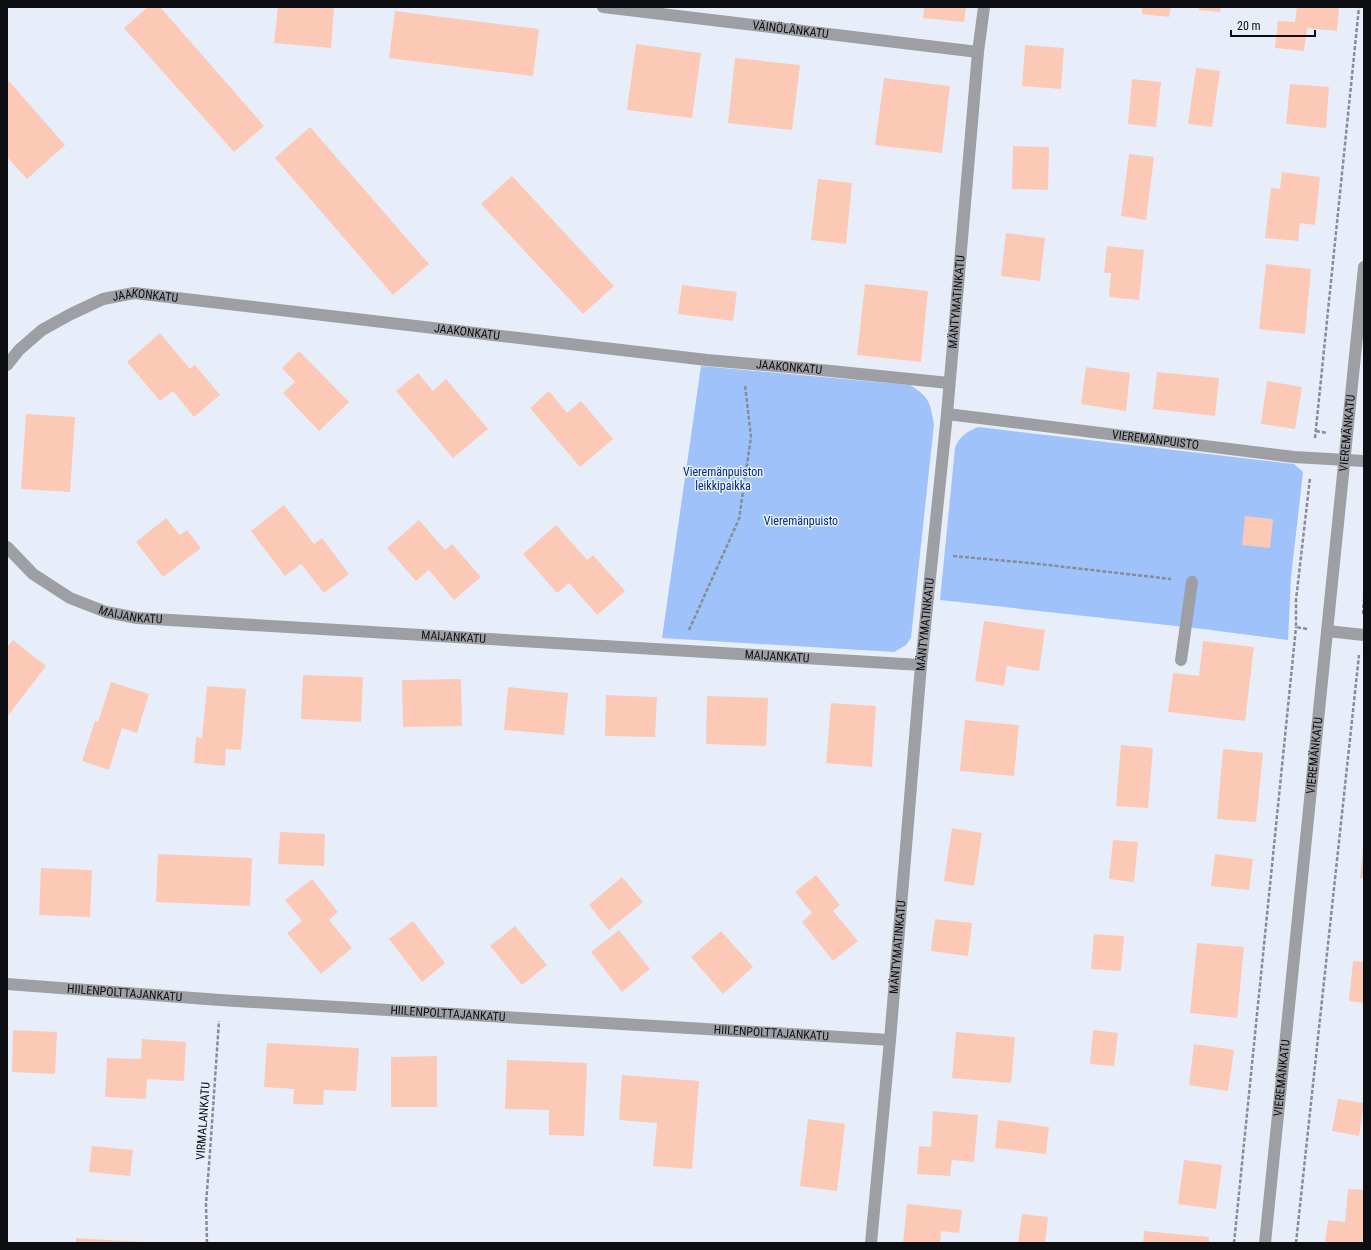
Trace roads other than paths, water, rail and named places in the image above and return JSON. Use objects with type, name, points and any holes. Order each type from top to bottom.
[{"type":"street","name":"VÄINÖLÄNKATU","points":[[603,7],[978,52]]},
{"type":"street","name":"MÄNTYMATINKATU","points":[[871,1243],[890,1040],[921,665],[947,414],[978,52],[984,7]]},
{"type":"street","name":"VIEREMÄNKATU","points":[[1265,1243],[1364,267]]},
{"type":"street","name":"JAAKONKATU","points":[[7,365],[19,350],[42,330],[103,299],[134,293],[691,359],[949,382]]},
{"type":"street","name":"VIEREMÄNPUISTO","points":[[947,414],[1286,456],[1364,461]]},
{"type":"street","name":"MAIJANKATU","points":[[7,547],[34,574],[70,598],[106,612],[137,618],[921,665]]},
{"type":"street","points":[[1181,660],[1192,582]]},
{"type":"street","points":[[1327,631],[1362,635]]},
{"type":"street","name":"HIILENPOLTTAJANKATU","points":[[7,984],[220,1000],[890,1040]]},
{"type":"park label","name":"Vieremänpuiston leikkipaikka","points":[[723,479]]},
{"type":"park label","name":"Vieremänpuisto","points":[[801,521]]}]
